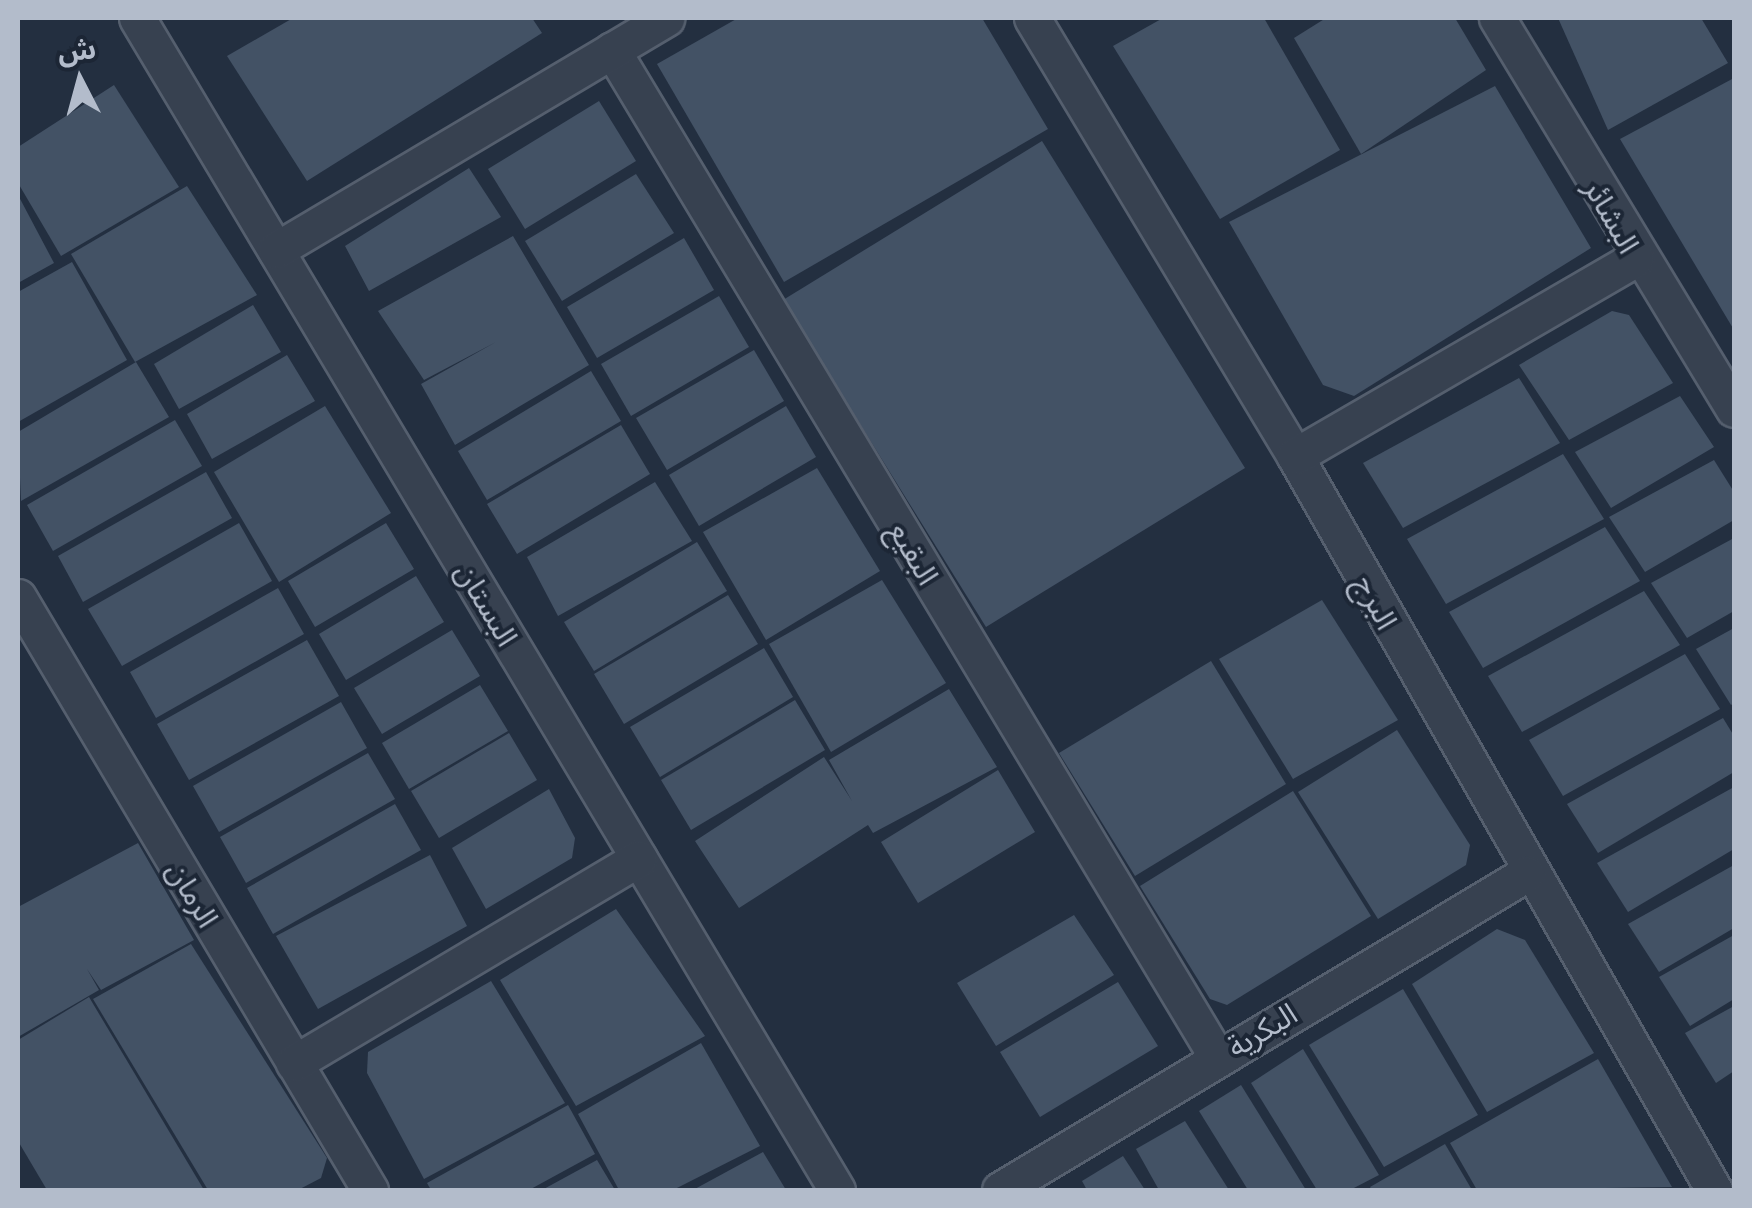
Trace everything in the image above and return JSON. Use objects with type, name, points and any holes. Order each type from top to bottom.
[{"type":"street","name":"البستان","points":[[137,18],[837,1190]]},
{"type":"street","points":[[276,250],[666,18]]},
{"type":"street","name":"البرج","points":[[1032,18],[1295,456],[1526,874],[1714,1190]]},
{"type":"street","name":"البشائر","points":[[1497,18],[1636,258],[1734,410]]},
{"type":"street","name":"البقيع","points":[[612,50],[1216,1057]]},
{"type":"street","points":[[1295,456],[1636,258]]},
{"type":"street","name":"الرمان","points":[[18,597],[366,1189]]},
{"type":"street","points":[[294,1063],[638,858]]},
{"type":"street","name":"البكرية","points":[[1000,1190],[1526,874]]},
{"type":"building","points":[[293,18],[532,18],[542,33],[307,181],[227,56]]},
{"type":"building","points":[[738,18],[982,18],[1048,129],[784,282],[657,64]]},
{"type":"building","points":[[1163,18],[1264,18],[1340,150],[1220,219],[1113,46]]},
{"type":"building","points":[[1326,18],[1455,18],[1486,70],[1361,154],[1294,38]]},
{"type":"building","points":[[1558,18],[1701,18],[1728,63],[1608,130]]},
{"type":"building","points":[[1734,78],[1734,330],[1620,139]]},
{"type":"building","points":[[114,85],[179,187],[61,256],[18,183],[18,147]]},
{"type":"building","points":[[1495,86],[1591,248],[1354,396],[1323,385],[1229,222]]},
{"type":"building","points":[[599,101],[636,161],[525,229],[488,169]]},
{"type":"building","points":[[1042,141],[1245,468],[986,627],[783,300]]},
{"type":"building","points":[[469,168],[501,217],[369,291],[345,246]]},
{"type":"building","points":[[636,174],[674,233],[562,301],[525,241]]},
{"type":"building","points":[[187,186],[257,295],[135,362],[71,254]]},
{"type":"building","points":[[18,195],[54,263],[18,283]]},
{"type":"building","points":[[513,236],[589,365],[455,445],[421,384],[496,342],[424,380],[378,311]]},
{"type":"building","points":[[684,238],[714,290],[597,358],[567,307]]},
{"type":"building","points":[[72,262],[127,360],[18,422],[18,292]]},
{"type":"building","points":[[719,296],[749,347],[631,416],[601,364]]},
{"type":"building","points":[[253,305],[281,352],[179,409],[154,364]]},
{"type":"building","points":[[1612,311],[1629,315],[1673,383],[1569,440],[1519,365]]},
{"type":"building","points":[[754,350],[784,401],[667,470],[636,418]]},
{"type":"building","points":[[287,355],[315,401],[212,459],[187,414]]},
{"type":"building","points":[[136,362],[169,417],[21,501],[18,432]]},
{"type":"building","points":[[591,371],[621,421],[487,500],[458,451]]},
{"type":"building","points":[[1519,378],[1560,443],[1403,528],[1363,463]]},
{"type":"building","points":[[1680,396],[1714,447],[1611,508],[1575,452]]},
{"type":"building","points":[[325,406],[391,513],[279,582],[214,472]]},
{"type":"building","points":[[786,406],[816,457],[699,526],[669,475]]},
{"type":"building","points":[[175,420],[202,466],[53,551],[27,505]]},
{"type":"building","points":[[621,425],[650,474],[517,554],[487,504]]},
{"type":"building","points":[[1563,454],[1604,519],[1446,604],[1407,539]]},
{"type":"building","points":[[1714,460],[1734,492],[1734,520],[1645,572],[1609,517]]},
{"type":"building","points":[[817,468],[880,571],[766,640],[703,532]]},
{"type":"building","points":[[206,472],[232,518],[83,602],[58,556]]},
{"type":"building","points":[[655,482],[692,541],[558,616],[527,557]]},
{"type":"building","points":[[239,523],[272,581],[122,666],[88,609]]},
{"type":"building","points":[[386,523],[414,569],[315,627],[288,581]]},
{"type":"building","points":[[1605,527],[1640,581],[1483,668],[1449,612]]},
{"type":"building","points":[[1734,538],[1734,611],[1687,638],[1651,583]]},
{"type":"building","points":[[697,542],[727,591],[594,671],[564,622]]},
{"type":"building","points":[[416,576],[444,622],[346,680],[319,634]]},
{"type":"building","points":[[882,580],[946,683],[831,752],[769,644]]},
{"type":"building","points":[[278,588],[304,634],[156,718],[130,672]]},
{"type":"building","points":[[1644,591],[1680,645],[1522,732],[1488,676]]},
{"type":"building","points":[[728,595],[758,644],[624,724],[594,674]]},
{"type":"building","points":[[1322,600],[1398,720],[1293,779],[1219,659]]},
{"type":"building","points":[[1734,628],[1734,703],[1731,705],[1696,649]]},
{"type":"building","points":[[452,630],[480,676],[382,734],[354,688]]},
{"type":"building","points":[[307,640],[339,696],[189,780],[157,724]]},
{"type":"building","points":[[764,648],[793,697],[660,777],[630,727]]},
{"type":"building","points":[[1685,654],[1720,709],[1563,796],[1529,740]]},
{"type":"building","points":[[1211,661],[1286,784],[1135,876],[1059,753]]},
{"type":"building","points":[[480,685],[508,731],[409,789],[382,743]]},
{"type":"building","points":[[949,689],[997,767],[873,833],[868,825],[739,908],[695,841],[824,757],[852,801],[829,760]]},
{"type":"building","points":[[795,700],[825,750],[691,830],[661,780]]},
{"type":"building","points":[[341,702],[367,748],[219,832],[193,786]]},
{"type":"building","points":[[1723,718],[1734,736],[1734,772],[1598,853],[1567,804]]},
{"type":"building","points":[[1397,730],[1470,845],[1466,865],[1378,919],[1298,792]]},
{"type":"building","points":[[509,733],[537,780],[439,838],[411,791]]},
{"type":"building","points":[[368,753],[395,799],[246,883],[220,837]]},
{"type":"building","points":[[998,770],[1035,832],[918,903],[881,842]]},
{"type":"building","points":[[1734,787],[1734,849],[1628,912],[1597,863]]},
{"type":"building","points":[[549,789],[575,838],[572,858],[486,909],[452,848]]},
{"type":"building","points":[[1293,791],[1371,916],[1227,1005],[1210,999],[1140,886]]},
{"type":"building","points":[[395,804],[421,850],[273,934],[247,888]]},
{"type":"building","points":[[138,843],[194,940],[101,990],[87,969],[99,990],[18,1037],[18,907]]},
{"type":"building","points":[[430,855],[467,926],[318,1009],[276,936]]},
{"type":"building","points":[[1734,865],[1734,928],[1659,972],[1628,924]]},
{"type":"building","points":[[616,909],[705,1036],[576,1106],[500,980]]},
{"type":"building","points":[[1074,915],[1114,975],[996,1046],[957,983]]},
{"type":"building","points":[[1497,929],[1525,940],[1594,1053],[1487,1112],[1412,984]]},
{"type":"building","points":[[1734,935],[1734,999],[1690,1026],[1659,977]]},
{"type":"building","points":[[191,944],[327,1158],[321,1178],[298,1190],[208,1190],[93,999]]},
{"type":"building","points":[[491,981],[565,1103],[424,1179],[367,1073],[368,1052]]},
{"type":"building","points":[[1118,982],[1158,1046],[1040,1117],[1000,1052]]},
{"type":"building","points":[[1403,989],[1478,1115],[1384,1167],[1309,1045]]},
{"type":"building","points":[[89,997],[204,1190],[47,1190],[18,1141],[18,1040]]},
{"type":"building","points":[[1734,1006],[1734,1071],[1716,1083],[1685,1033]]},
{"type":"building","points":[[701,1043],[760,1146],[673,1190],[619,1190],[578,1114]]},
{"type":"building","points":[[1303,1049],[1379,1175],[1350,1190],[1317,1190],[1251,1083]]},
{"type":"building","points":[[1598,1059],[1672,1187],[1477,1190],[1450,1143]]},
{"type":"building","points":[[1241,1085],[1306,1190],[1248,1190],[1199,1111]]},
{"type":"building","points":[[568,1105],[595,1154],[529,1190],[431,1190],[427,1183]]},
{"type":"building","points":[[1185,1121],[1229,1190],[1159,1190],[1136,1149]]},
{"type":"building","points":[[1445,1144],[1472,1190],[1370,1187]]},
{"type":"building","points":[[763,1152],[786,1190],[693,1190]]},
{"type":"building","points":[[1123,1156],[1145,1190],[1087,1190],[1082,1181]]},
{"type":"building","points":[[597,1160],[615,1190],[542,1190]]}]
